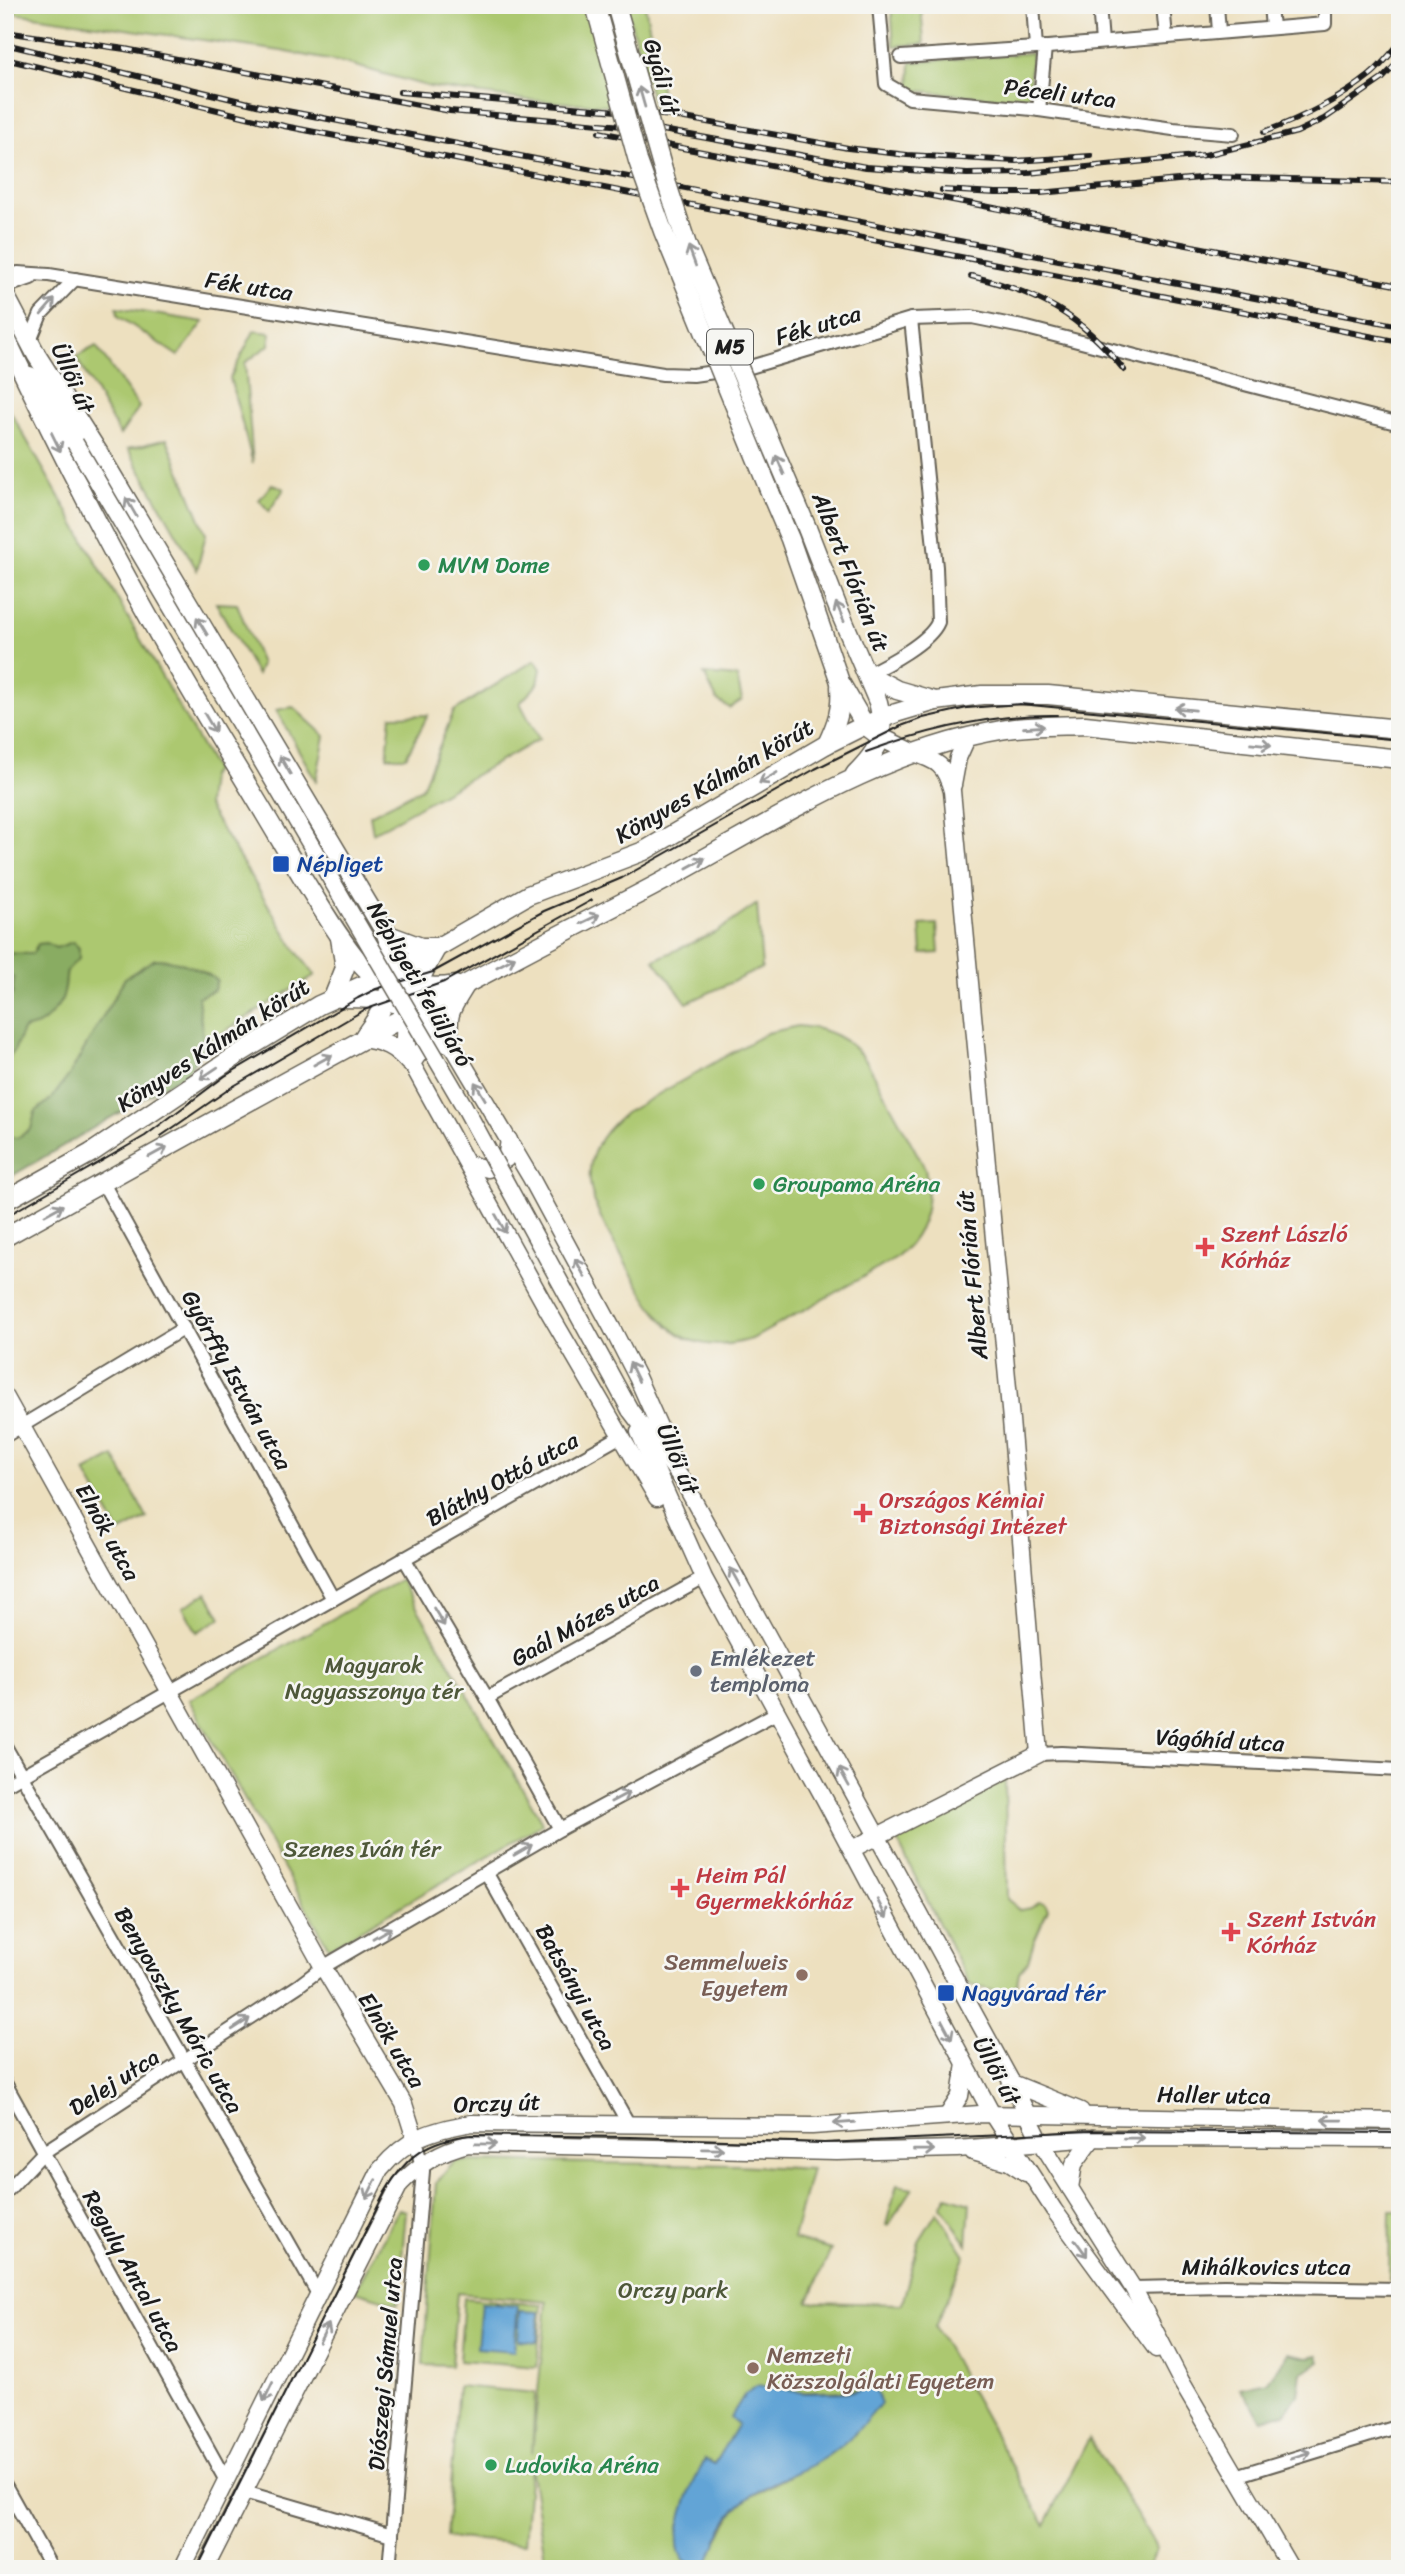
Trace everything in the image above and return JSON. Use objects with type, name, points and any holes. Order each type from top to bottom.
[{"type":"main road","name":"Gyáli út","points":[[595,5],[638,161]]},
{"type":"main road","name":"Gyáli út","points":[[616,5],[661,162]]},
{"type":"main road","name":"Albert Flórián út","points":[[638,161],[668,244],[790,539],[840,682],[865,724],[881,738],[937,762],[947,772],[952,791],[1039,1754]]},
{"type":"main road","name":"Albert Flórián út","points":[[661,162],[674,208],[699,276],[867,674]]},
{"type":"main road","name":"Üllői út","points":[[5,295],[33,348],[75,443]]},
{"type":"main road","name":"Üllői út","points":[[5,336],[75,443]]},
{"type":"main road","points":[[5,336],[58,448],[175,664],[339,934],[365,969],[417,987],[438,988],[467,982]]},
{"type":"main road","points":[[33,348],[100,454],[386,934],[393,954],[385,1000],[363,1038]]},
{"type":"main road","name":"Népligeti felüljáró","points":[[75,443],[458,1094],[630,1410]]},
{"type":"main road","points":[[867,674],[897,690],[936,701]]},
{"type":"main road","name":"M5","points":[[867,674],[882,718],[881,738]]},
{"type":"main road","name":"M5","points":[[827,744],[839,720],[842,705],[840,682]]},
{"type":"main road","name":"Könyves Kálmán körút","points":[[5,1201],[91,1153],[237,1055],[333,998],[389,976],[528,895],[644,851],[827,744],[882,718],[936,701],[982,695],[1048,695],[1400,729]]},
{"type":"main road","points":[[5,1237],[412,1011],[636,896],[850,779],[913,753],[1000,730],[1085,725],[1400,759]]},
{"type":"main road","points":[[850,779],[877,750],[881,738]]},
{"type":"main road","name":"Albert Flórián út","points":[[952,791],[958,758],[967,738]]},
{"type":"main road","points":[[295,865],[299,852],[307,848],[334,848]]},
{"type":"main road","points":[[319,902],[327,906],[337,905],[346,900],[355,882]]},
{"type":"main road","points":[[339,934],[345,968],[333,998],[385,1000],[427,1019],[450,1043],[509,1140],[619,1340],[682,1479]]},
{"type":"main road","points":[[386,934],[421,947],[438,947]]},
{"type":"main road","points":[[438,947],[417,987],[404,1040],[412,1065],[546,1307],[694,1558]]},
{"type":"main road","points":[[450,1043],[447,1020],[467,982]]},
{"type":"main road","points":[[363,1038],[383,1040],[397,1049],[412,1065]]},
{"type":"main road","points":[[412,1065],[421,1050],[435,1044],[450,1043]]},
{"type":"main road","points":[[468,1164],[488,1169],[506,1159],[509,1140]]},
{"type":"main road","name":"Elnök utca","points":[[5,1396],[170,1691]]},
{"type":"main road","name":"Üllői út","points":[[630,1410],[682,1479],[1012,2083],[1041,2143],[1133,2288],[1181,2381],[1291,2569]]},
{"type":"main road","name":"Üllői út","points":[[630,1410],[704,1578],[852,1849],[992,2114],[1032,2178],[1121,2304],[1181,2381]]},
{"type":"main road","points":[[170,1691],[323,1967]]},
{"type":"main road","points":[[852,1849],[1039,1754]]},
{"type":"main road","name":"Elnök utca","points":[[323,1967],[404,2104],[415,2139]]},
{"type":"main road","points":[[947,2116],[960,2096],[965,2064]]},
{"type":"main road","points":[[1012,2083],[1094,2116]]},
{"type":"main road","name":"Orczy út","points":[[181,2569],[380,2170],[397,2152],[415,2139],[442,2128],[472,2123],[812,2126],[947,2116],[1028,2116]]},
{"type":"main road","name":"Haller utca","points":[[1028,2116],[1400,2121]]},
{"type":"main road","points":[[1070,2188],[1074,2164],[1093,2138]]},
{"type":"main road","name":"Haller utca","points":[[1010,2144],[1093,2138],[1400,2139]]},
{"type":"main road","name":"Orczy út","points":[[205,2569],[400,2184],[422,2163],[452,2148],[468,2144],[837,2152],[957,2149],[1010,2144]]},
{"type":"main road","points":[[957,2149],[1009,2162],[1032,2178]]},
{"type":"main road","points":[[225,2479],[244,2492]]},
{"type":"street","name":"Péceli utca","points":[[879,5],[886,84],[910,98],[1039,110],[1173,129],[1233,134]]},
{"type":"street","points":[[1033,5],[1041,48],[1039,110]]},
{"type":"street","points":[[1099,5],[1102,42]]},
{"type":"street","points":[[1163,5],[1166,37]]},
{"type":"street","points":[[1217,5],[1219,32]]},
{"type":"street","points":[[1270,5],[1272,28]]},
{"type":"street","points":[[901,57],[1325,24],[1325,5]]},
{"type":"street","name":"Fék utca","points":[[5,276],[18,273],[49,275],[663,374],[693,375],[750,367],[911,319],[972,317],[1027,328],[1400,424]]},
{"type":"street","name":"Fék utca","points":[[5,287],[22,280],[49,275]]},
{"type":"street","points":[[33,348],[41,314],[75,279]]},
{"type":"street","name":"Albert Flórián út","points":[[867,674],[930,634],[938,622],[939,608],[911,319]]},
{"type":"street","name":"Győrffy István utca","points":[[103,1182],[333,1599]]},
{"type":"street","points":[[5,1436],[184,1328]]},
{"type":"street","name":"Bláthy Ottó utca","points":[[404,1558],[621,1436]]},
{"type":"street","points":[[5,1785],[404,1558],[560,1829]]},
{"type":"street","name":"Gaál Mózes utca","points":[[487,1698],[704,1578]]},
{"type":"street","points":[[323,1967],[560,1829],[778,1712]]},
{"type":"street","name":"Benyovszky Móric utca","points":[[5,1746],[317,2294]]},
{"type":"street","name":"Vágóhíd utca","points":[[1039,1754],[1400,1770]]},
{"type":"street","name":"Batsányi utca","points":[[486,1872],[628,2123]]},
{"type":"street","name":"Delej utca","points":[[5,2193],[44,2152],[323,1967]]},
{"type":"street","name":"Reguly Antal utca","points":[[5,2083],[225,2479]]},
{"type":"street","points":[[415,2139],[422,2163]]},
{"type":"street","name":"Diószegi Sámuel utca","points":[[389,2569],[422,2163]]},
{"type":"street","name":"Mihálkovics utca","points":[[1133,2288],[1224,2286],[1400,2289]]},
{"type":"street","points":[[1236,2476],[1400,2426]]},
{"type":"street","points":[[5,2485],[52,2569]]},
{"type":"street","points":[[244,2492],[392,2535]]},
{"type":"green space","points":[[5,5],[586,5],[615,106],[527,100],[430,87],[345,63],[281,51],[5,12]]},
{"type":"green space","points":[[626,5],[645,5],[663,100],[660,109],[654,108]]},
{"type":"green space","points":[[891,5],[921,5],[924,44],[894,46]]},
{"type":"green space","points":[[1032,53],[1028,101],[910,90],[911,62]]},
{"type":"green space","points":[[117,308],[204,322],[178,356],[118,316]]},
{"type":"green space","points":[[254,331],[271,333],[269,345],[245,363],[253,464],[230,378]]},
{"type":"green space","points":[[96,346],[139,407],[120,435],[76,357]]},
{"type":"green space","name":"Népliget","points":[[5,402],[215,770],[210,776],[207,805],[297,952],[315,975],[5,1169]]},
{"type":"green space","points":[[167,439],[206,534],[197,570],[128,449]]},
{"type":"green space","points":[[272,484],[284,489],[269,511],[259,500]]},
{"type":"green space","points":[[216,603],[237,604],[261,664],[257,675]]},
{"type":"green space","points":[[535,660],[541,669],[538,684],[520,703],[539,739],[373,833],[370,815],[422,788],[454,711]]},
{"type":"green space","points":[[704,674],[737,677],[742,700],[730,708],[717,700]]},
{"type":"green space","points":[[293,707],[325,736],[316,781],[276,710]]},
{"type":"green space","points":[[428,715],[406,757],[387,757],[391,716]]},
{"type":"green space","points":[[757,904],[762,968],[687,1003],[654,960],[717,932]]},
{"type":"green space","points":[[937,924],[939,953],[922,954],[920,925]]},
{"type":"green space","points":[[73,942],[79,948],[79,959],[67,971],[61,1001],[44,1022],[24,1029],[14,1051],[5,1061],[5,1000],[12,995],[14,978],[5,972],[5,953],[32,954],[38,944],[46,943],[56,948]]},
{"type":"green space","points":[[155,959],[172,960],[187,965],[217,980],[214,990],[198,997],[204,1046],[188,1072],[5,1180],[5,1136],[17,1138],[31,1129],[35,1112],[51,1099],[70,1074],[125,978]]},
{"type":"green space","name":"Groupama Aréna","points":[[798,1026],[819,1029],[837,1036],[853,1047],[867,1062],[925,1168],[928,1194],[924,1218],[913,1240],[895,1259],[752,1339],[726,1344],[705,1344],[687,1338],[671,1328],[646,1298],[594,1202],[590,1166],[595,1149],[607,1131],[625,1113],[767,1033]]},
{"type":"green space","points":[[114,1456],[147,1518],[119,1533],[85,1472]]},
{"type":"green space","points":[[401,1580],[543,1824],[329,1948],[189,1700]]},
{"type":"green space","points":[[207,1593],[221,1618],[197,1632],[183,1607]]},
{"type":"green space","points":[[1005,1779],[1007,1899],[1020,1910],[1031,1908],[1039,1902],[1045,1903],[1048,1909],[1028,1961],[1019,1972],[1017,1984],[1004,1993],[970,1985],[895,1837]]},
{"type":"green space","name":"Orczy park","points":[[455,2161],[737,2165],[811,2169],[793,2239],[831,2250],[808,2302],[902,2304],[919,2241],[937,2212],[965,2255],[935,2327],[1045,2525],[1089,2438],[1154,2543],[1156,2549],[1147,2569],[547,2569],[530,2467],[524,2544],[446,2537],[458,2386],[535,2393],[532,2453],[547,2301],[457,2293],[451,2366],[423,2365],[436,2183]],"holes":[[[874,2387],[855,2434],[829,2455],[748,2498],[734,2511],[718,2539],[705,2459],[714,2464],[739,2424],[731,2418],[745,2394],[842,2391]]]},
{"type":"green space","points":[[897,2185],[913,2188],[888,2226],[886,2225]]},
{"type":"green space","points":[[947,2196],[970,2203],[967,2244],[941,2206]]},
{"type":"green space","points":[[399,2209],[406,2211],[398,2304],[355,2291]]},
{"type":"green space","points":[[1390,2211],[1400,2211],[1400,2281],[1389,2281]]},
{"type":"green space","points":[[464,2298],[542,2305],[537,2367],[459,2361]]},
{"type":"green space","points":[[1289,2353],[1308,2357],[1318,2355],[1320,2362],[1301,2373],[1298,2394],[1286,2413],[1262,2420],[1240,2388],[1267,2382]]},
{"type":"water","points":[[481,2303],[518,2306],[514,2351],[477,2348]]},
{"type":"water","points":[[520,2311],[539,2312],[537,2342],[518,2340]]},
{"type":"water","points":[[757,2386],[806,2393],[849,2392],[874,2387],[881,2403],[859,2429],[833,2452],[762,2489],[743,2502],[726,2522],[708,2563],[692,2565],[680,2554],[678,2542],[679,2527],[688,2496],[705,2459],[714,2464],[738,2424],[730,2418],[745,2394]]},
{"type":"tram line","points":[[5,1217],[145,1136],[225,1076],[358,998],[376,989],[433,972],[544,911],[622,878],[815,769],[901,726],[923,718],[967,708],[1020,704],[1400,740]]},
{"type":"tram line","points":[[866,752],[960,724],[1008,717],[1057,715]]},
{"type":"tram line","points":[[161,1136],[232,1087],[364,1010],[444,982],[592,900]]},
{"type":"tram line","points":[[197,2569],[385,2192],[411,2159],[420,2151],[442,2141],[471,2135],[824,2143],[1091,2131],[1400,2133]]},
{"type":"railway","points":[[5,32],[125,49],[450,111],[657,129],[866,167],[967,174],[1028,173],[1205,155],[1297,132],[1324,119],[1382,79],[1400,60]]},
{"type":"railway","points":[[1264,132],[1306,115],[1345,93],[1374,71],[1400,43]]},
{"type":"railway","points":[[5,44],[261,106],[1400,326]]},
{"type":"railway","points":[[5,59],[284,126],[1400,342]]},
{"type":"railway","points":[[400,92],[674,116],[848,148],[907,155],[1016,161],[1091,156]]},
{"type":"railway","points":[[599,132],[1400,286]]},
{"type":"railway","points":[[942,190],[1040,193],[1210,177],[1400,182]]},
{"type":"railway","points":[[971,276],[1017,290],[1056,308],[1091,334],[1124,370]]},
{"type":"place","name":"MVM Dome","points":[[424,565]]},
{"type":"place","name":"Népliget","points":[[281,864]]},
{"type":"place","name":"Groupama Aréna","points":[[759,1184]]},
{"type":"place","name":"Szent László Kórház","points":[[1205,1247]]},
{"type":"place","name":"Országos Kémiai Biztonsági Intézet","points":[[863,1513]]},
{"type":"place","name":"Emlékezet temploma","points":[[696,1671]]},
{"type":"place","name":"Heim Pál Gyermekkórház","points":[[680,1888]]},
{"type":"place","name":"Szent István Kórház","points":[[1231,1932]]},
{"type":"place","name":"Semmelweis Egyetem","points":[[802,1975]]},
{"type":"place","name":"Nagyvárad tér","points":[[946,1993]]},
{"type":"place","name":"Nemzeti Közszolgálati Egyetem","points":[[753,2368]]},
{"type":"place","name":"Ludovika Aréna","points":[[491,2465]]},
{"type":"park label","name":"Magyarok Nagyasszonya tér","points":[[374,1678]]},
{"type":"park label","name":"Szenes Iván tér","points":[[362,1849]]}]
